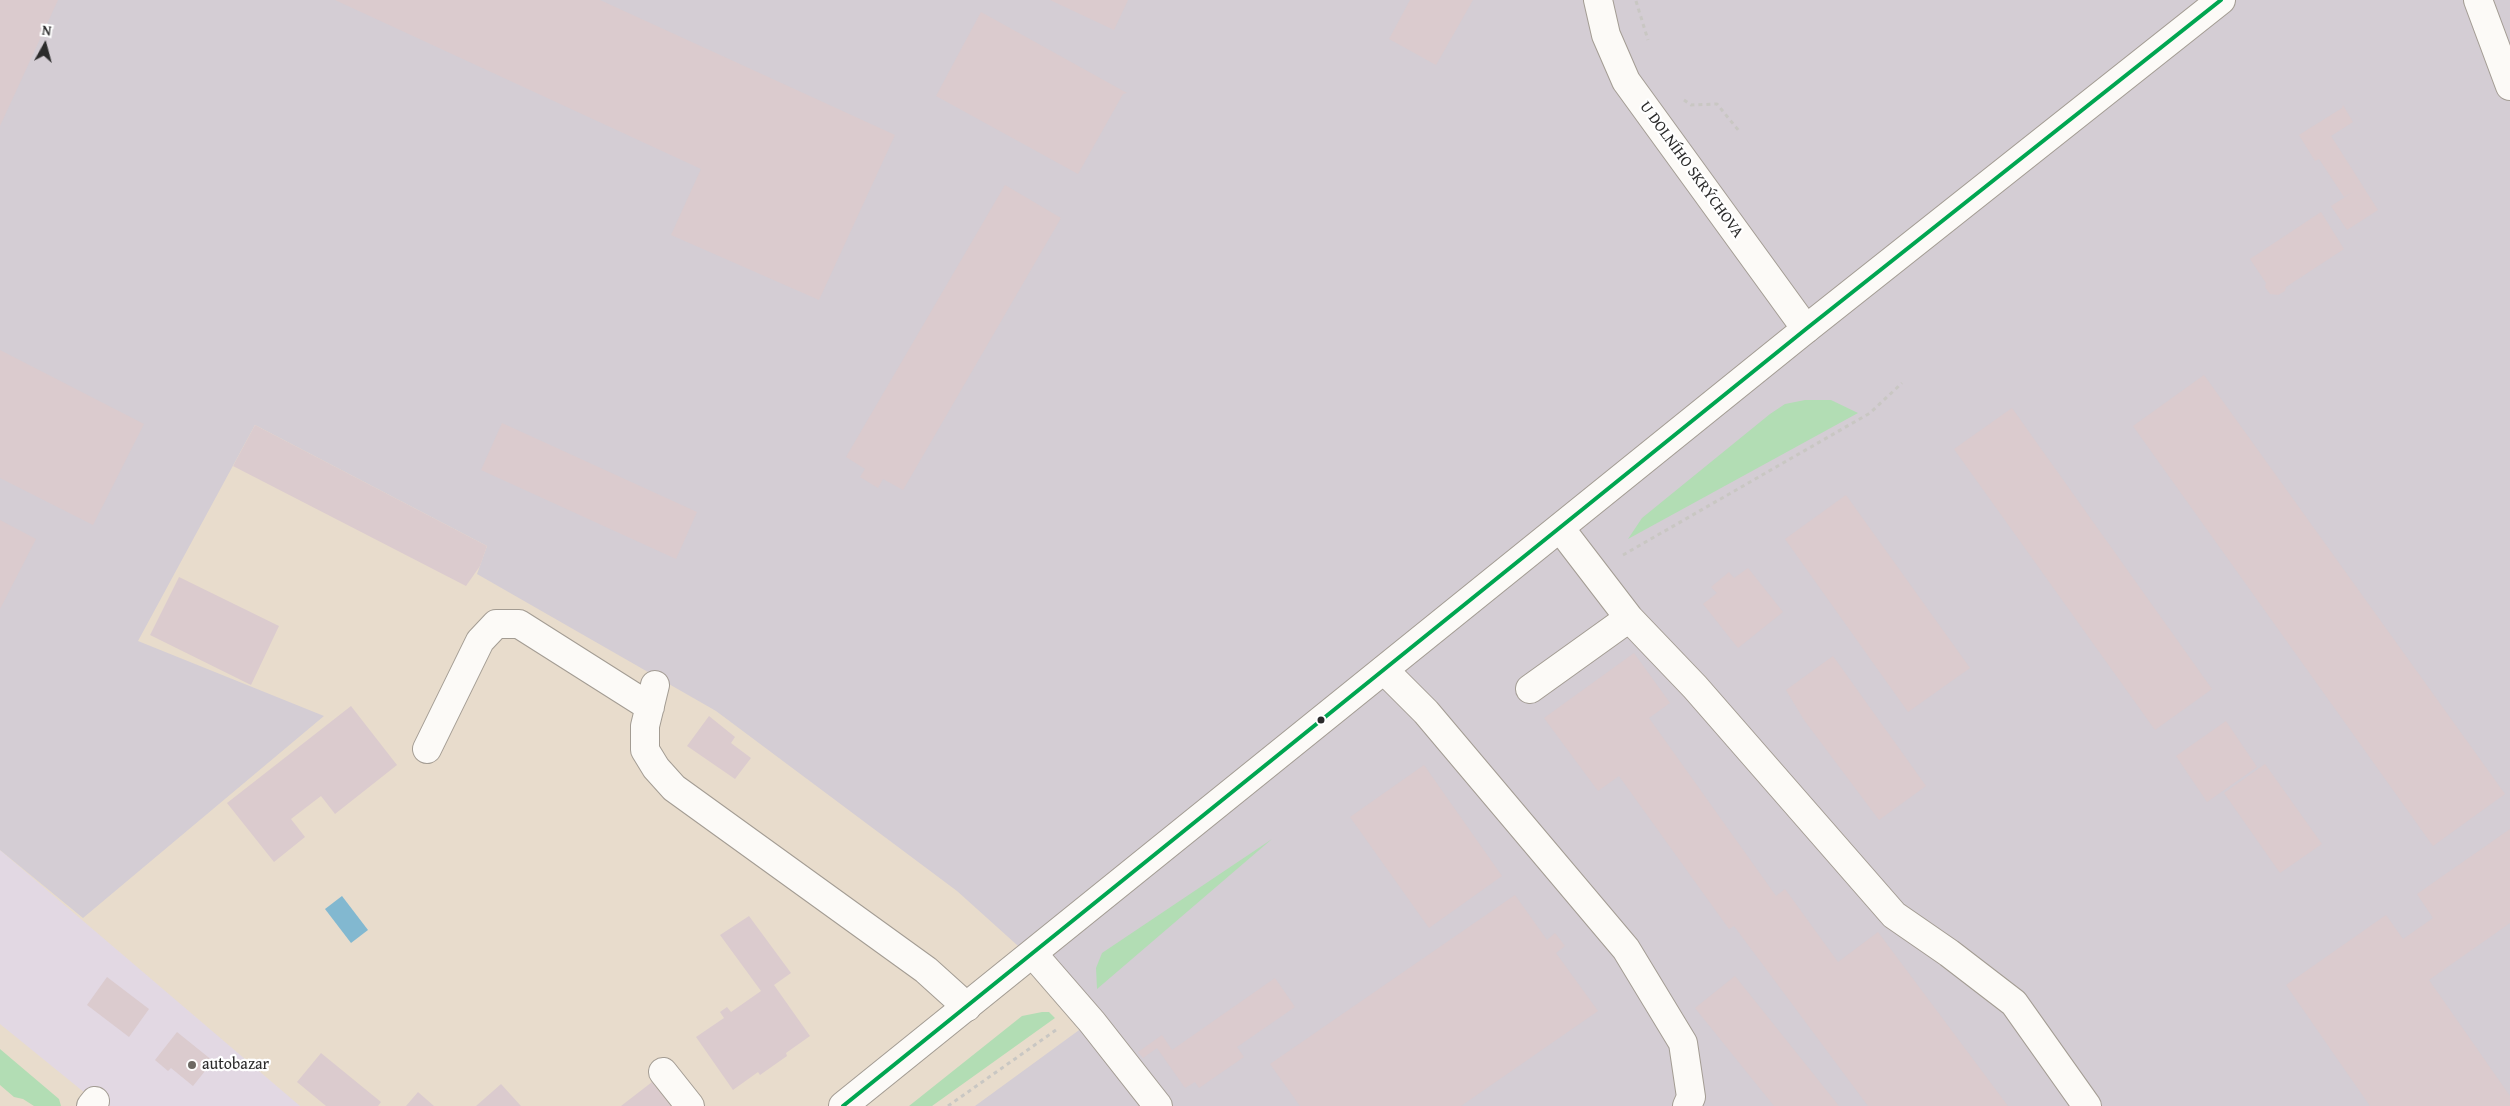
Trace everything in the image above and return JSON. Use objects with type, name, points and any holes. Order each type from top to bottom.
[{"type":"main road","name":"U DOLNÍHO SKRÝCHOVA","points":[[1598,0],[1606,35],[1626,81],[1806,329]]},
{"type":"main road","points":[[843,1106],[1806,329],[2221,0]]},
{"type":"main road","points":[[2478,0],[2505,58],[2510,86]]},
{"type":"main road","points":[[1560,528],[1629,618],[1695,687],[1894,915],[1949,953],[2014,1003],[2087,1106]]},
{"type":"main road","points":[[1530,688],[1629,618]]},
{"type":"main road","points":[[427,749],[480,642],[496,624],[519,624],[653,696],[645,726],[645,750],[656,768],[674,788],[926,970],[967,1007]]},
{"type":"main road","points":[[1384,670],[1426,712],[1626,949],[1683,1043],[1690,1097],[1687,1106]]},
{"type":"main road","points":[[1032,954],[1083,1011],[1158,1106]]},
{"type":"main road","points":[[663,1072],[690,1106]]},
{"type":"path","points":[[1636,0],[1649,43]]},
{"type":"path","points":[[1678,96],[1691,105],[1717,104],[1739,131]]},
{"type":"path","points":[[1594,574],[1870,413],[1902,383]]},
{"type":"path","points":[[948,1106],[1083,1011]]},
{"type":"shaded area","points":[[0,0],[2510,0],[2510,1106],[975,1106],[1097,1017],[957,891],[716,711],[477,574],[487,546],[255,425],[138,641],[324,716],[83,918],[0,850]]},
{"type":"shaded area","points":[[0,850],[300,1106],[101,1106],[0,1024]]},
{"type":"green space","points":[[1805,400],[1831,400],[1858,413],[1628,539],[1642,518],[1770,414],[1785,404]]},
{"type":"green space","points":[[1272,839],[1097,989],[1096,968],[1102,953]]},
{"type":"green space","points":[[1049,1012],[1055,1018],[932,1106],[909,1106],[1022,1016]]},
{"type":"green space","points":[[0,1049],[59,1099],[61,1106],[34,1106],[23,1099],[14,1097],[0,1085]]},
{"type":"water","points":[[342,896],[368,930],[351,943],[325,909]]},
{"type":"building","points":[[0,0],[58,0],[0,126]]},
{"type":"building","points":[[335,0],[600,0],[895,135],[819,300],[671,235],[701,169]]},
{"type":"building","points":[[1050,0],[1128,0],[1114,30]]},
{"type":"building","points":[[1410,0],[1473,0],[1436,65],[1389,39]]},
{"type":"building","points":[[981,12],[1127,93],[1123,94],[1078,174],[936,96]]},
{"type":"building","points":[[2343,105],[2353,122],[2331,136],[2378,210],[2347,230],[2331,206],[2353,192],[2344,197],[2319,159],[2315,161],[2299,135],[2342,108]]},
{"type":"building","points":[[1005,185],[1061,218],[903,490],[883,479],[878,488],[860,477],[865,469],[846,457]]},
{"type":"building","points":[[2321,212],[2344,249],[2286,287],[2285,291],[2278,295],[2270,294],[2265,287],[2266,283],[2250,259]]},
{"type":"building","points":[[0,350],[144,424],[93,525],[0,478]]},
{"type":"building","points":[[2204,375],[2505,794],[2433,846],[2133,426]]},
{"type":"building","points":[[2012,408],[2212,689],[2155,730],[1954,449]]},
{"type":"building","points":[[502,423],[697,512],[676,559],[481,470]]},
{"type":"building","points":[[255,425],[487,546],[480,566],[466,586],[233,466]]},
{"type":"building","points":[[1846,495],[1970,668],[1908,712],[1785,539]]},
{"type":"building","points":[[0,520],[36,539],[0,609]]},
{"type":"building","points":[[1748,568],[1783,612],[1738,648],[1703,604],[1717,593],[1711,587],[1729,572],[1734,578]]},
{"type":"building","points":[[179,577],[279,626],[251,685],[150,635]]},
{"type":"building","points":[[1634,653],[1670,703],[1649,718],[1776,896],[1785,889],[1838,962],[1878,932],[2008,1106],[1868,1106],[1734,926],[1729,929],[1619,776],[1598,791],[1544,718]]},
{"type":"building","points":[[1833,656],[1926,786],[1879,820],[1804,720],[1786,690]]},
{"type":"building","points":[[351,706],[397,765],[335,814],[321,796],[291,819],[305,837],[274,862],[227,803]]},
{"type":"building","points":[[709,716],[735,737],[731,743],[751,758],[735,779],[687,746]]},
{"type":"building","points":[[2226,721],[2257,767],[2207,802],[2176,756]]},
{"type":"building","points":[[2265,764],[2322,844],[2280,873],[2224,793]]},
{"type":"building","points":[[1424,765],[1502,876],[1429,928],[1350,817]]},
{"type":"building","points":[[2510,829],[2510,923],[2429,980],[2510,1096],[2510,1106],[2370,1106],[2286,985],[2386,915],[2403,939],[2433,918],[2417,894]]},
{"type":"building","points":[[1515,895],[1547,940],[1555,933],[1565,946],[1556,953],[1598,1011],[1461,1106],[1300,1106],[1270,1064]]},
{"type":"building","points":[[749,916],[791,973],[774,985],[810,1036],[786,1053],[787,1056],[760,1075],[758,1072],[733,1090],[696,1037],[724,1018],[720,1012],[727,1007],[731,1012],[761,991],[720,935]]},
{"type":"building","points":[[1735,976],[1839,1106],[1774,1106],[1695,1008]]},
{"type":"building","points":[[107,977],[149,1009],[129,1037],[87,1005]]},
{"type":"building","points":[[1275,978],[1295,1007],[1237,1047],[1244,1057],[1199,1088],[1195,1082],[1185,1088],[1157,1048],[1143,1058],[1138,1052],[1162,1035],[1172,1050]]},
{"type":"building","points":[[177,1032],[213,1061],[193,1086],[171,1068],[168,1071],[155,1060]]},
{"type":"building","points":[[321,1053],[381,1102],[378,1106],[326,1106],[297,1082]]},
{"type":"building","points":[[652,1082],[671,1106],[621,1106]]},
{"type":"building","points":[[501,1084],[521,1106],[476,1106]]},
{"type":"building","points":[[418,1092],[434,1106],[406,1106]]},
{"type":"transit line","points":[[843,1106],[1806,329],[2221,0]]},
{"type":"place","name":"autobazar","points":[[192,1065]]}]
